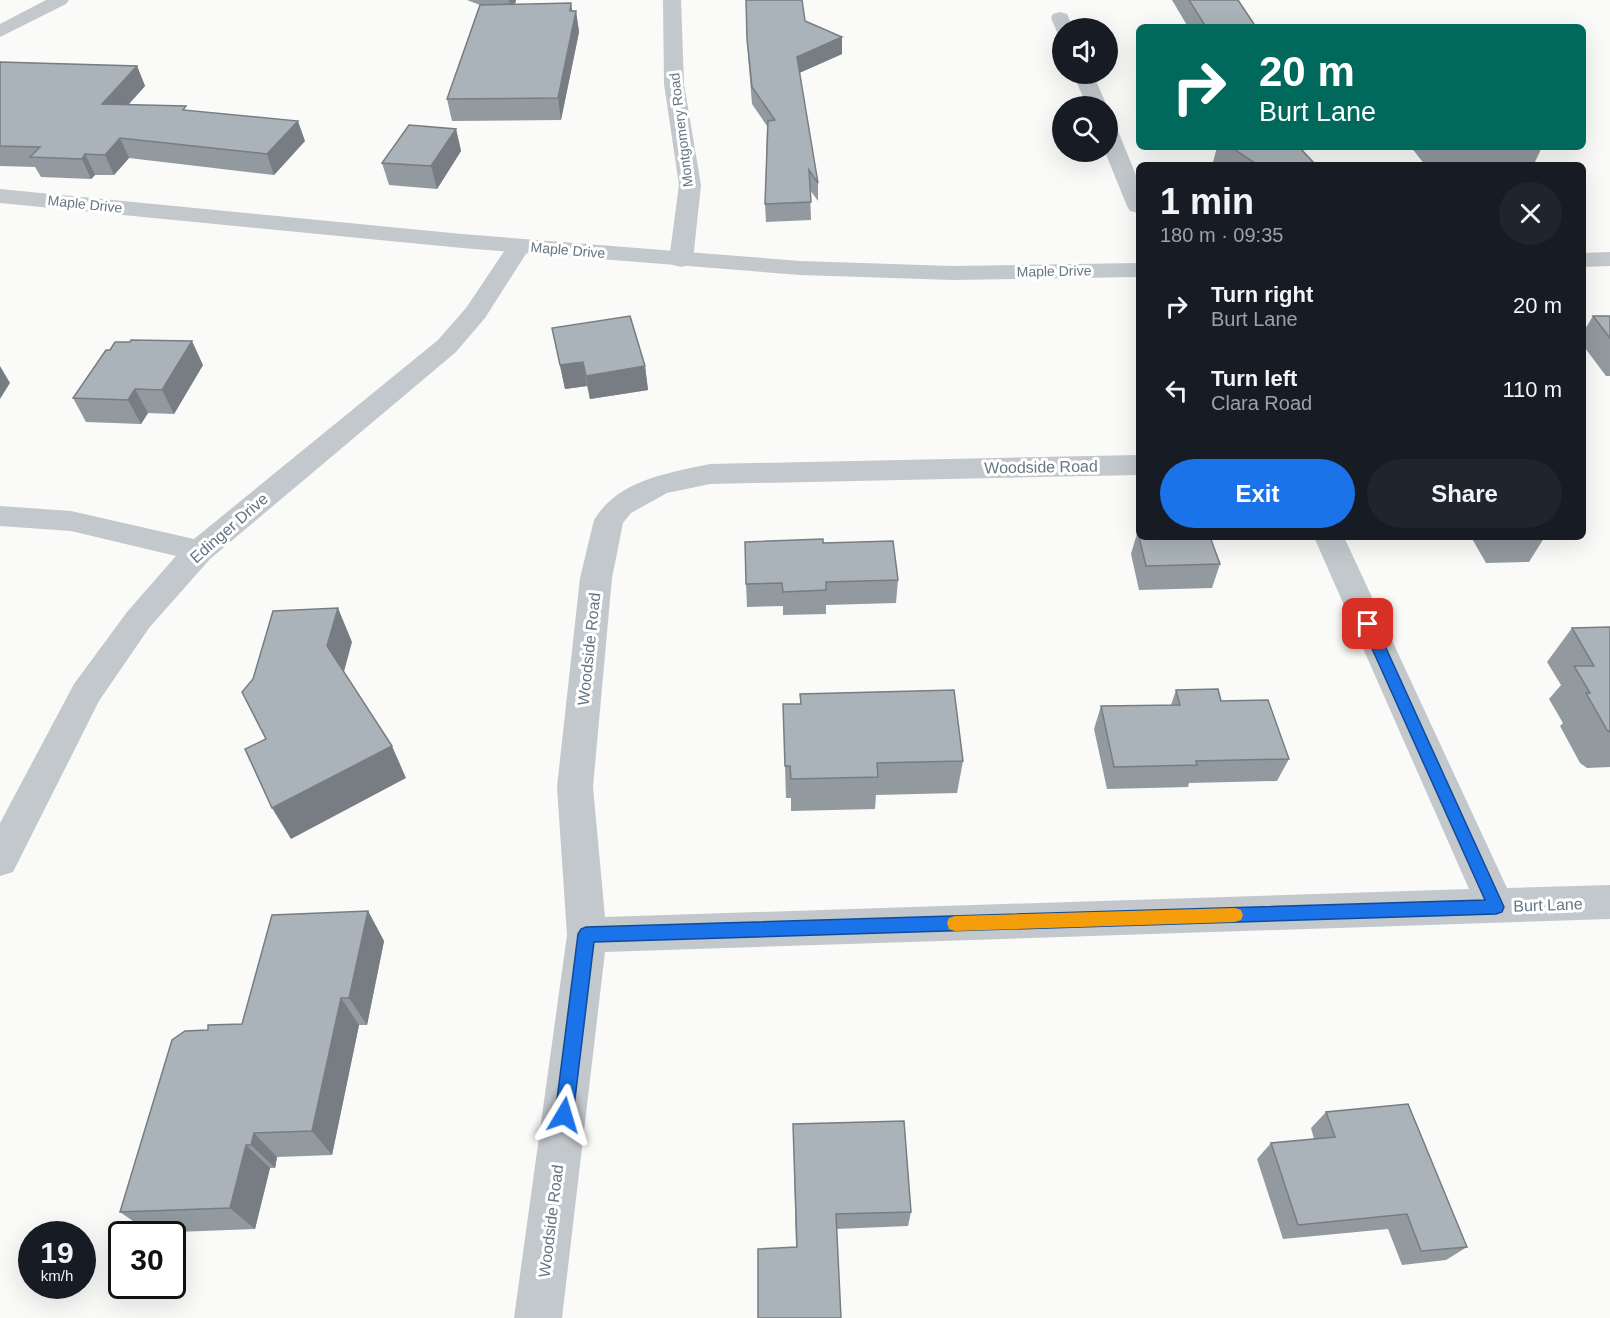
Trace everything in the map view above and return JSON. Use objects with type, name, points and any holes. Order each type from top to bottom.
[{"type":"street","points":[[0,31],[60,0]]},
{"type":"street","name":"Montgomery Road","points":[[672,0],[674,84],[690,185],[681,260]]},
{"type":"street","points":[[1118,158],[1136,201]]},
{"type":"street","name":"Maple Drive","points":[[0,196],[519,246],[800,268],[953,273],[1136,270]]},
{"type":"street","name":"Edinger Drive","points":[[0,860],[86,693],[138,620],[199,551],[447,346],[476,313],[519,246]]},
{"type":"street","points":[[1586,260],[1610,259]]},
{"type":"street","name":"Woodside Road","points":[[538,1318],[586,934],[575,787],[596,578],[609,520],[621,506],[659,485],[710,474],[1136,465]]},
{"type":"street","points":[[0,516],[71,521],[199,551]]},
{"type":"street","points":[[1330,540],[1496,907]]},
{"type":"street","name":"Burt Lane","points":[[586,934],[1610,902]]},
{"type":"building","points":[[746,0],[802,0],[805,21],[842,37],[797,57],[818,183],[809,170],[811,202],[765,204],[768,121],[775,120],[752,87]]},
{"type":"building","points":[[1189,0],[1238,0],[1254,24],[1204,24]]},
{"type":"building","points":[[571,3],[570,11],[576,11],[558,98],[447,99],[480,5]]},
{"type":"building","points":[[0,62],[137,66],[102,104],[186,106],[183,110],[298,121],[267,154],[120,138],[105,155],[85,154],[82,159],[30,157],[40,147],[0,146]]},
{"type":"building","points":[[409,125],[456,129],[431,166],[382,163]]},
{"type":"building","points":[[1236,150],[1302,150],[1313,162],[1254,162]]},
{"type":"building","points":[[630,316],[645,366],[586,376],[583,362],[560,365],[552,328]]},
{"type":"building","points":[[1593,316],[1610,316],[1610,338]]},
{"type":"building","points":[[131,340],[192,341],[162,390],[135,389],[128,400],[73,398],[106,350],[110,350],[115,342],[130,342]]},
{"type":"building","points":[[823,539],[823,543],[893,541],[898,580],[826,582],[826,590],[783,592],[782,583],[746,584],[745,542]]},
{"type":"building","points":[[1140,540],[1211,540],[1220,564],[1146,566]]},
{"type":"building","points":[[338,608],[327,646],[392,746],[272,808],[245,749],[266,739],[242,692],[253,679],[273,611]]},
{"type":"building","points":[[1610,627],[1610,732],[1586,693],[1590,693],[1574,666],[1594,666],[1572,628]]},
{"type":"building","points":[[1218,689],[1221,701],[1268,700],[1289,759],[1196,761],[1197,765],[1114,767],[1101,706],[1180,705],[1176,690]]},
{"type":"building","points":[[954,690],[963,761],[877,763],[878,777],[791,779],[790,766],[785,766],[783,704],[801,704],[800,694]]},
{"type":"building","points":[[368,911],[349,998],[341,998],[312,1131],[254,1133],[251,1145],[246,1145],[230,1208],[120,1212],[172,1040],[185,1031],[208,1030],[208,1025],[242,1024],[272,915]]},
{"type":"building","points":[[1408,1104],[1467,1247],[1421,1251],[1407,1214],[1298,1225],[1271,1143],[1335,1137],[1326,1112]]},
{"type":"building","points":[[904,1121],[911,1212],[836,1214],[841,1318],[758,1318],[758,1249],[797,1247],[793,1124]]},
{"type":"slow traffic","points":[[955,923],[1235,915]]},
{"type":"route","points":[[564,1115],[586,934],[1496,907],[1368,624]]}]
